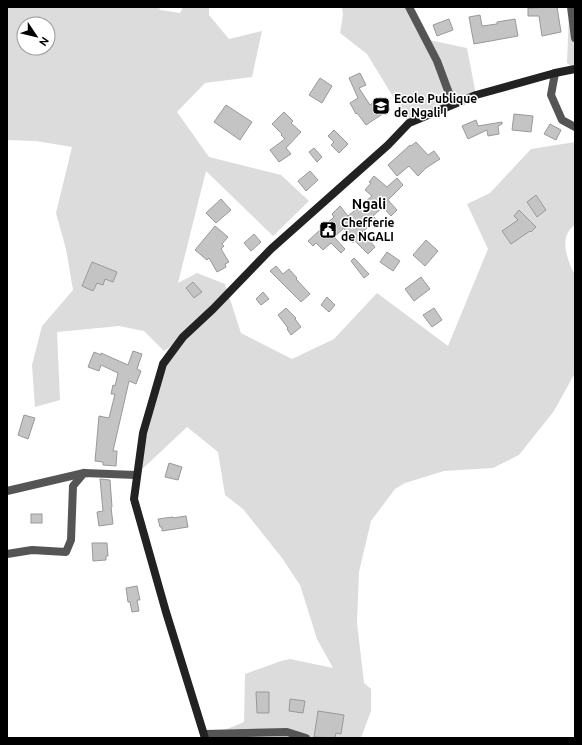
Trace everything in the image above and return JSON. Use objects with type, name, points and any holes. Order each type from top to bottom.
[{"type":"street","points":[[409,7],[438,61],[453,104]]},
{"type":"street","points":[[571,7],[575,38]]},
{"type":"street","points":[[306,738],[287,732],[205,736],[166,612],[134,499],[136,475],[143,433],[163,364],[183,337],[213,309],[271,249],[388,144],[409,123],[476,95],[555,73],[575,69]]},
{"type":"street","points":[[555,73],[551,96],[562,120],[575,127]]},
{"type":"street","points":[[7,491],[84,473],[136,475]]},
{"type":"street","points":[[7,554],[32,550],[66,552],[71,540],[73,486],[84,473]]},
{"type":"shaded area","points":[[7,7],[158,7],[161,10],[180,13],[183,7],[209,7],[209,15],[229,39],[262,31],[252,77],[205,83],[177,112],[209,157],[281,175],[309,201],[273,236],[206,171],[178,283],[197,273],[225,284],[241,333],[292,359],[334,339],[377,293],[448,346],[488,249],[467,204],[490,193],[531,149],[575,142],[575,225],[567,235],[565,242],[569,262],[575,275],[575,373],[554,411],[519,455],[493,468],[444,471],[405,483],[395,489],[371,521],[359,572],[357,623],[364,683],[371,689],[371,711],[361,738],[205,738],[244,722],[245,674],[290,659],[333,668],[317,639],[300,585],[282,558],[243,509],[225,495],[218,452],[187,427],[136,475],[163,364],[180,339],[164,351],[144,331],[119,326],[57,332],[60,400],[35,407],[32,365],[42,326],[73,290],[66,249],[56,213],[72,147],[36,141],[7,140]]},
{"type":"shaded area","points":[[342,7],[413,7],[429,40],[467,48],[476,95],[409,123],[367,54],[340,33],[343,15]]},
{"type":"shaded area","points":[[575,10],[575,69],[567,63],[569,14]]},
{"type":"building","points":[[557,7],[561,32],[542,36],[539,16],[528,16],[528,8]]},
{"type":"building","points":[[480,15],[482,26],[515,19],[518,36],[474,44],[469,17]]},
{"type":"building","points":[[449,19],[453,30],[437,36],[433,25]]},
{"type":"building","points":[[360,73],[366,85],[359,88],[370,105],[381,97],[390,109],[366,125],[357,113],[356,114],[350,103],[358,98],[349,78]]},
{"type":"building","points":[[320,78],[332,86],[322,103],[309,95]]},
{"type":"building","points":[[226,105],[252,122],[240,140],[214,122]]},
{"type":"building","points":[[284,112],[293,121],[291,123],[301,132],[286,148],[291,154],[279,162],[270,150],[285,139],[272,124]]},
{"type":"building","points":[[514,114],[533,116],[531,132],[512,130]]},
{"type":"building","points":[[476,120],[478,126],[502,122],[502,124],[498,126],[499,134],[488,136],[487,130],[468,139],[462,126]]},
{"type":"building","points":[[550,124],[561,130],[556,140],[544,134]]},
{"type":"building","points":[[334,130],[348,144],[339,153],[331,145],[334,142],[328,136]]},
{"type":"building","points":[[416,142],[428,155],[434,151],[440,159],[426,168],[418,176],[409,166],[397,176],[388,165],[410,145],[411,146]]},
{"type":"building","points":[[314,148],[322,157],[317,162],[309,152]]},
{"type":"building","points":[[310,171],[318,180],[306,191],[298,181]]},
{"type":"building","points":[[374,176],[387,187],[397,178],[403,185],[388,200],[397,210],[391,216],[383,207],[373,216],[377,220],[362,232],[375,247],[368,254],[355,241],[353,243],[344,228],[334,237],[345,249],[341,253],[331,243],[323,250],[316,243],[313,246],[308,241],[334,217],[332,214],[340,206],[348,216],[372,196],[365,190],[371,183],[369,182]]},
{"type":"building","points":[[536,195],[546,210],[537,217],[527,202]]},
{"type":"building","points":[[221,199],[231,210],[216,223],[206,213]]},
{"type":"building","points":[[519,210],[536,227],[531,232],[530,231],[511,244],[502,231],[518,220],[514,216]]},
{"type":"building","points":[[215,226],[228,237],[222,244],[224,246],[221,249],[229,262],[225,264],[226,267],[217,272],[209,258],[207,260],[195,250]]},
{"type":"building","points":[[254,234],[261,242],[251,251],[244,243]]},
{"type":"building","points":[[426,240],[438,251],[425,266],[413,255]]},
{"type":"building","points":[[387,252],[400,261],[393,271],[380,262]]},
{"type":"building","points":[[354,258],[369,274],[364,278],[351,261]]},
{"type":"building","points":[[92,262],[117,272],[113,282],[105,279],[103,285],[97,283],[93,291],[82,286]]},
{"type":"building","points":[[276,266],[283,274],[289,269],[310,294],[301,302],[270,271]]},
{"type":"building","points":[[421,277],[430,289],[414,301],[405,289]]},
{"type":"building","points":[[193,282],[202,292],[194,298],[186,288]]},
{"type":"building","points":[[263,292],[269,299],[261,305],[256,299]]},
{"type":"building","points":[[327,297],[335,305],[329,312],[321,305]]},
{"type":"building","points":[[286,308],[296,318],[295,319],[301,327],[291,335],[287,329],[288,328],[278,315]]},
{"type":"building","points":[[434,308],[442,320],[432,327],[423,315]]},
{"type":"building","points":[[133,351],[142,354],[137,369],[141,371],[136,384],[129,381],[113,451],[117,451],[116,466],[103,465],[103,462],[95,461],[99,416],[109,418],[115,394],[111,394],[113,385],[115,386],[118,373],[101,365],[99,371],[88,367],[94,352],[101,355],[101,353],[128,365]]},
{"type":"building","points":[[24,415],[35,418],[28,439],[18,435]]},
{"type":"building","points":[[169,463],[182,467],[178,480],[165,477]]},
{"type":"building","points":[[100,479],[110,480],[113,524],[99,526],[97,512],[103,511]]},
{"type":"building","points":[[31,514],[42,514],[42,523],[31,523]]},
{"type":"building","points":[[186,516],[188,527],[162,531],[162,527],[160,527],[158,519]]},
{"type":"building","points":[[92,543],[107,543],[108,556],[106,556],[106,560],[93,561]]},
{"type":"building","points":[[137,586],[140,600],[137,600],[139,611],[132,612],[130,602],[128,602],[126,588]]},
{"type":"building","points":[[256,692],[269,692],[269,713],[257,713]]},
{"type":"building","points":[[290,699],[305,701],[303,713],[289,711]]},
{"type":"building","points":[[318,711],[344,715],[341,734],[336,733],[335,738],[314,737]]},
{"type":"place","name":"Ecole Publique de Ngali I","points":[[381,106]]},
{"type":"place","name":"Chefferie de NGALI","points":[[328,230]]},
{"type":"district","name":"Ngali","points":[[369,204]]}]
